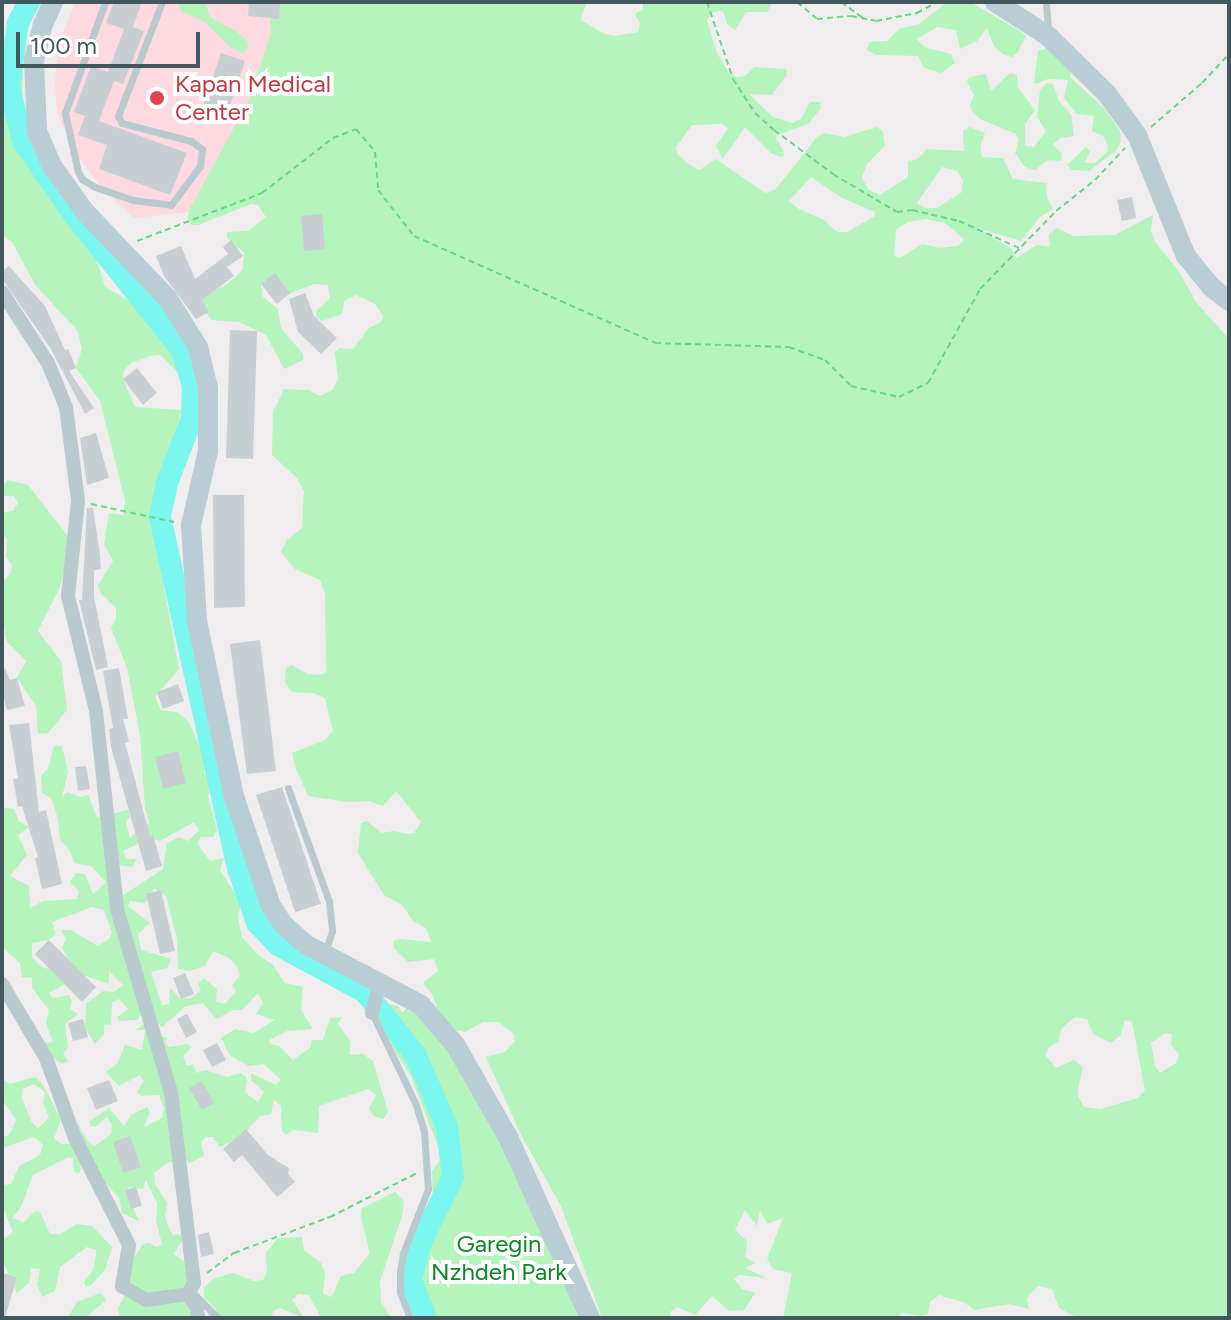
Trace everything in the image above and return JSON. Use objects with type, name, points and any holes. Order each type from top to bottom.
[{"type":"street","points":[[53,2],[43,24],[34,61],[37,131],[52,166],[76,200],[168,299],[198,347],[208,388],[208,451],[191,525],[197,621],[234,796],[271,906],[283,924],[305,944],[421,1005],[456,1046],[508,1137],[590,1318]]},
{"type":"street","points":[[995,2],[1048,36],[1107,94],[1137,135],[1186,256],[1210,286],[1229,301]]},
{"type":"street","points":[[2,292],[48,363],[66,407],[78,501],[68,596],[96,711],[117,909],[171,1092],[190,1289],[198,1318]]},
{"type":"street","points":[[372,1013],[380,982]]},
{"type":"street","points":[[2,984],[46,1058],[75,1138],[129,1245],[122,1286],[146,1300],[190,1289]]},
{"type":"lane","points":[[105,2],[65,113],[78,172],[82,179],[95,187],[133,200],[171,205],[200,166],[202,149],[191,141],[122,123],[118,116],[162,2]]},
{"type":"lane","points":[[1046,2],[1048,36]]},
{"type":"lane","points":[[288,788],[329,901],[332,931],[325,954]]},
{"type":"lane","points":[[372,1013],[416,1105],[424,1131],[428,1189],[403,1253],[400,1271],[400,1292],[410,1318]]},
{"type":"lane","points":[[190,1289],[218,1318]]},
{"type":"path","points":[[707,2],[733,79],[755,113],[774,130],[833,174],[897,212],[912,210],[959,221],[1020,249]]},
{"type":"path","points":[[797,2],[817,19],[832,16],[896,20],[938,2]]},
{"type":"path","points":[[841,2],[864,18]]},
{"type":"path","points":[[120,247],[262,193],[333,138],[356,129],[375,152],[378,190],[414,236],[655,343],[789,347],[825,360],[851,386],[899,397],[928,383],[970,302],[1056,211],[1095,180],[1137,135],[1160,121],[1229,54]]},
{"type":"path","points":[[99,506],[191,525]]},
{"type":"path","points":[[190,1289],[234,1253],[330,1217],[425,1169]]},
{"type":"shaded area","name":"Kapan Medical Center","points":[[75,2],[293,2],[288,28],[197,211],[134,218],[104,190],[78,157],[57,113],[55,83],[58,45]]},
{"type":"green space","points":[[178,2],[209,2],[206,5],[210,17],[237,32],[247,41],[248,48],[243,53],[230,47],[205,22],[181,11]]},
{"type":"green space","points":[[269,2],[587,2],[580,20],[615,36],[638,32],[640,23],[635,14],[643,9],[643,2],[773,2],[767,12],[746,12],[735,30],[727,24],[723,11],[713,12],[707,20],[717,53],[729,73],[736,77],[745,76],[754,67],[786,69],[787,75],[772,95],[749,94],[773,117],[792,123],[801,119],[810,102],[820,102],[821,108],[808,124],[775,136],[783,150],[784,156],[780,157],[771,153],[745,127],[723,159],[716,146],[728,128],[722,124],[692,125],[676,147],[677,154],[699,170],[716,159],[765,193],[775,190],[817,137],[825,133],[844,137],[877,127],[883,132],[885,146],[867,164],[862,177],[868,189],[880,195],[908,177],[908,161],[918,159],[927,149],[964,151],[963,131],[969,127],[985,133],[980,146],[982,157],[1003,158],[1013,179],[1046,183],[1047,197],[1053,209],[1040,217],[1021,241],[977,228],[1012,249],[1016,258],[1037,245],[1050,247],[1049,234],[1057,228],[1073,236],[1115,235],[1153,215],[1151,231],[1155,242],[1178,270],[1196,302],[1229,339],[1229,1318],[1078,1318],[1059,1308],[1052,1289],[1038,1286],[1027,1298],[1029,1309],[1009,1304],[974,1310],[965,1303],[939,1295],[930,1302],[928,1314],[921,1316],[902,1313],[897,1318],[783,1318],[792,1273],[773,1269],[767,1259],[783,1218],[767,1224],[760,1210],[757,1226],[745,1210],[735,1230],[747,1241],[745,1257],[755,1263],[745,1268],[766,1278],[739,1275],[734,1279],[742,1289],[755,1293],[744,1310],[729,1311],[712,1296],[695,1315],[677,1307],[670,1312],[672,1318],[602,1318],[561,1206],[522,1137],[486,1057],[505,1052],[515,1041],[514,1034],[499,1022],[483,1022],[465,1032],[451,1029],[441,1020],[432,994],[423,983],[438,971],[434,959],[408,962],[394,948],[393,941],[400,939],[431,942],[426,928],[413,921],[402,905],[384,895],[358,853],[361,823],[367,821],[382,833],[394,831],[408,834],[414,833],[421,822],[396,791],[383,806],[369,801],[348,802],[308,796],[295,766],[292,753],[325,740],[333,731],[325,698],[313,693],[292,692],[285,682],[286,669],[291,665],[308,674],[326,672],[325,593],[320,580],[295,569],[281,552],[287,540],[302,528],[304,491],[297,478],[272,455],[273,412],[284,389],[308,390],[320,396],[332,390],[338,379],[335,352],[339,348],[353,349],[369,328],[381,322],[383,316],[375,304],[356,295],[344,301],[342,314],[322,321],[316,317],[317,310],[330,298],[328,285],[314,284],[289,294],[266,280],[261,284],[262,296],[278,309],[281,328],[303,354],[303,360],[284,369],[266,335],[239,322],[211,320],[193,293],[223,287],[239,274],[243,269],[244,253],[227,238],[227,232],[248,231],[266,217],[258,205],[251,204],[198,225],[191,225],[188,218],[189,210],[249,100],[271,32]],"holes":[[[942,167],[957,171],[963,180],[962,192],[937,208],[925,208],[917,203]],[[811,177],[842,198],[875,212],[875,216],[847,232],[837,232],[824,220],[789,201]],[[926,219],[945,223],[964,239],[958,246],[940,248],[922,244],[900,258],[894,256],[896,230],[907,222]],[[1075,1017],[1087,1019],[1093,1034],[1111,1043],[1120,1036],[1125,1020],[1132,1022],[1145,1090],[1138,1098],[1100,1109],[1084,1107],[1077,1094],[1083,1067],[1074,1060],[1056,1068],[1045,1055],[1048,1048],[1059,1041],[1061,1029]],[[1165,1033],[1172,1034],[1171,1045],[1179,1054],[1176,1063],[1160,1073],[1155,1066],[1151,1043]]]},
{"type":"green space","points":[[947,2],[970,2],[1020,31],[1026,36],[1018,52],[1012,57],[1003,54],[994,46],[987,28],[977,41],[960,49],[956,30],[937,27],[917,39],[924,47],[951,54],[955,63],[941,73],[924,68],[918,56],[876,55],[867,50],[869,42],[887,41],[899,29],[919,24]]},
{"type":"green space","points":[[1047,48],[1070,68],[1071,78],[1105,109],[1120,131],[1121,141],[1116,151],[1089,171],[1072,170],[1067,165],[1086,147],[1090,151],[1085,163],[1095,163],[1107,152],[1108,146],[1104,137],[1092,131],[1094,116],[1077,114],[1064,98],[1068,80],[1034,82],[1038,51]]},
{"type":"green space","points":[[2,50],[15,55],[23,69],[22,101],[27,126],[23,151],[93,248],[105,287],[155,315],[192,359],[182,377],[161,355],[150,356],[131,363],[124,370],[123,379],[135,407],[181,410],[160,518],[163,582],[179,669],[155,697],[161,710],[177,712],[188,721],[205,757],[204,773],[212,786],[208,796],[217,831],[213,837],[201,837],[197,843],[210,861],[224,858],[220,870],[241,903],[238,917],[242,937],[258,955],[272,964],[285,983],[303,987],[301,1010],[313,1029],[287,1031],[269,1040],[270,1044],[279,1046],[293,1060],[310,1048],[312,1040],[323,1040],[330,1018],[342,1017],[338,1024],[350,1041],[350,1055],[363,1054],[373,1061],[388,1112],[383,1119],[374,1116],[369,1109],[376,1095],[368,1089],[319,1106],[318,1133],[294,1130],[286,1135],[282,1131],[281,1106],[274,1099],[271,1114],[260,1116],[242,1136],[220,1147],[213,1137],[206,1137],[201,1142],[204,1156],[189,1163],[185,1158],[167,1163],[154,1173],[155,1184],[167,1203],[165,1216],[169,1229],[173,1235],[179,1234],[183,1239],[174,1254],[191,1267],[196,1310],[188,1318],[120,1318],[118,1308],[125,1295],[129,1265],[143,1244],[157,1247],[162,1244],[156,1221],[157,1203],[146,1180],[143,1189],[130,1187],[125,1191],[139,1221],[122,1213],[119,1198],[93,1169],[77,1122],[89,1143],[95,1146],[111,1134],[112,1125],[107,1117],[95,1127],[90,1126],[90,1121],[109,1108],[124,1126],[131,1115],[147,1107],[150,1112],[144,1127],[162,1118],[164,1108],[159,1095],[141,1096],[137,1092],[144,1081],[140,1075],[119,1086],[106,1072],[118,1063],[125,1045],[142,1050],[145,1030],[136,1030],[147,1022],[161,1036],[168,1038],[165,1042],[169,1047],[188,1044],[192,1047],[183,1056],[187,1066],[193,1064],[196,1073],[206,1070],[227,1077],[241,1073],[247,1078],[245,1093],[258,1102],[264,1092],[251,1080],[251,1073],[276,1085],[281,1080],[264,1064],[249,1066],[230,1056],[221,1038],[235,1029],[253,1033],[275,1020],[256,1014],[263,1003],[258,993],[242,1010],[233,1010],[216,1019],[203,1003],[186,1006],[162,1027],[143,1013],[137,1020],[119,1021],[117,1017],[128,1009],[119,999],[112,1002],[111,1025],[104,1024],[104,1034],[95,1044],[85,1028],[86,1004],[103,991],[114,992],[123,985],[109,971],[109,984],[83,975],[49,993],[53,998],[69,995],[72,1001],[70,1009],[78,1014],[65,1024],[68,1047],[63,1054],[68,1061],[62,1064],[53,1058],[44,1043],[53,1042],[46,1023],[49,1010],[32,988],[32,978],[22,977],[20,963],[2,947],[2,807],[14,809],[19,821],[29,827],[18,835],[27,855],[10,876],[29,886],[30,908],[43,901],[77,899],[79,891],[70,882],[76,873],[85,874],[93,894],[106,882],[91,866],[74,863],[70,851],[60,840],[58,819],[51,798],[42,793],[41,776],[48,768],[54,746],[62,746],[68,772],[62,797],[67,792],[81,797],[88,795],[97,817],[128,810],[130,816],[126,822],[130,838],[149,823],[145,808],[140,735],[127,668],[111,628],[116,619],[116,608],[101,594],[98,585],[113,561],[104,544],[109,513],[123,515],[125,501],[100,401],[76,368],[82,349],[77,330],[36,286],[12,242],[2,235]],"holes":[[[194,822],[199,830],[188,841],[179,837],[167,843],[163,869],[122,896],[119,865],[132,867],[137,859],[127,859],[123,851],[150,838],[160,841]],[[154,888],[166,896],[177,939],[178,969],[189,971],[205,966],[213,951],[229,958],[238,968],[240,975],[232,986],[236,991],[225,1004],[216,1002],[217,989],[204,978],[198,984],[201,990],[191,998],[181,999],[170,988],[169,1004],[162,1005],[151,972],[167,968],[171,959],[141,950],[138,934],[150,923],[128,906],[130,901],[145,903]],[[92,907],[104,910],[112,933],[98,946],[71,930],[61,930],[66,939],[62,948],[72,966],[64,973],[41,967],[32,957],[32,943],[49,940],[56,934],[52,922]]]},
{"type":"green space","points":[[1010,73],[1017,75],[1018,88],[1035,110],[1025,124],[1025,146],[1034,147],[1046,131],[1037,117],[1040,90],[1047,83],[1053,84],[1059,101],[1071,115],[1074,136],[1061,138],[1053,144],[1062,154],[1061,161],[1048,160],[1035,170],[1025,167],[1015,153],[1019,140],[1016,134],[980,119],[972,111],[970,105],[974,95],[967,82],[969,77],[986,74],[991,91]]},
{"type":"green space","points":[[8,480],[28,485],[71,540],[60,587],[38,631],[61,661],[67,710],[48,733],[38,734],[36,706],[17,678],[26,661],[7,642],[2,617],[2,582],[10,574],[12,565],[6,557],[7,539],[2,533],[2,513],[13,511],[18,503],[14,496],[4,496],[2,487]]},
{"type":"green space","name":"Garegin Nzhdeh Park","points":[[390,1004],[398,1006],[402,1013],[408,1006],[449,1051],[472,1095],[493,1102],[589,1318],[415,1318],[403,1277],[433,1204],[432,1171],[442,1157],[411,1076],[391,1045],[383,1020]]},
{"type":"green space","points":[[35,1077],[42,1083],[61,1119],[54,1138],[61,1144],[72,1144],[78,1152],[81,1168],[79,1173],[74,1172],[73,1158],[68,1157],[33,1175],[21,1207],[12,1218],[24,1222],[35,1211],[40,1212],[50,1234],[60,1234],[77,1224],[92,1226],[112,1247],[105,1270],[90,1286],[86,1287],[84,1282],[93,1270],[96,1250],[87,1247],[60,1267],[55,1291],[42,1297],[37,1284],[40,1269],[31,1268],[29,1283],[17,1293],[2,1259],[2,1240],[13,1232],[4,1210],[2,1185],[11,1184],[19,1166],[40,1155],[43,1145],[34,1137],[2,1148],[2,1138],[10,1134],[16,1120],[2,1099],[2,1079],[10,1084]],"holes":[[[34,1084],[45,1092],[43,1102],[49,1118],[38,1128],[32,1123],[22,1098],[22,1089]]]},
{"type":"green space","points":[[395,1192],[404,1201],[402,1216],[380,1281],[381,1302],[391,1318],[321,1318],[309,1295],[298,1294],[292,1300],[304,1318],[280,1308],[273,1311],[272,1318],[208,1318],[208,1310],[216,1313],[216,1309],[204,1297],[204,1287],[215,1278],[233,1273],[254,1281],[263,1280],[267,1271],[266,1253],[278,1238],[302,1237],[304,1250],[321,1263],[325,1272],[323,1294],[332,1297],[341,1276],[354,1273],[370,1253],[361,1217],[362,1208]]},
{"type":"green space","points":[[101,1293],[106,1300],[85,1318],[67,1318],[77,1302]]},
{"type":"building","points":[[114,2],[142,2],[133,27],[144,31],[123,84],[114,81],[99,121],[187,153],[170,195],[99,169],[107,145],[78,135],[85,116],[74,112],[91,66],[108,72],[124,29],[106,23]]},
{"type":"building","points":[[249,2],[280,2],[279,19],[248,16]]},
{"type":"building","points":[[221,53],[245,61],[227,114],[203,106]]},
{"type":"building","points":[[1132,197],[1136,218],[1122,221],[1117,200]]},
{"type":"building","points":[[322,214],[325,249],[304,251],[301,216]]},
{"type":"building","points":[[231,240],[243,256],[227,267],[234,276],[202,300],[209,312],[196,319],[164,276],[156,256],[181,246],[195,279],[228,254],[223,247]]},
{"type":"building","points":[[9,266],[45,306],[65,350],[68,349],[76,368],[69,371],[94,408],[85,414],[51,349],[2,279],[2,271]]},
{"type":"building","points":[[275,273],[290,293],[277,304],[261,284]]},
{"type":"building","points":[[305,293],[314,316],[337,338],[321,354],[298,332],[289,299]]},
{"type":"building","points":[[230,330],[257,331],[253,459],[226,458]]},
{"type":"building","points":[[137,368],[157,393],[143,405],[123,379]]},
{"type":"building","points":[[96,433],[109,478],[87,485],[80,438]]},
{"type":"building","points":[[213,495],[244,495],[245,607],[214,608]]},
{"type":"building","points":[[87,508],[93,508],[100,555],[101,569],[94,570],[94,597],[108,667],[96,670],[79,600],[82,600]]},
{"type":"building","points":[[260,640],[276,771],[247,774],[230,644]]},
{"type":"building","points":[[2,662],[10,680],[17,678],[25,706],[7,710],[2,692]]},
{"type":"building","points":[[119,668],[128,719],[123,719],[129,742],[125,743],[150,836],[153,835],[162,866],[146,871],[111,747],[109,729],[113,728],[103,671]]},
{"type":"building","points":[[178,684],[184,701],[163,709],[157,692]]},
{"type":"building","points":[[29,723],[39,812],[46,810],[62,884],[42,889],[35,858],[38,857],[22,806],[18,807],[13,779],[18,778],[9,725]]},
{"type":"building","points":[[178,751],[186,783],[163,789],[155,757]]},
{"type":"building","points":[[86,766],[90,789],[78,791],[75,767]]},
{"type":"building","points":[[282,787],[321,904],[295,912],[256,795]]},
{"type":"building","points":[[161,890],[175,951],[160,954],[146,894]]},
{"type":"building","points":[[49,940],[96,987],[82,1002],[35,954]]},
{"type":"building","points":[[185,973],[194,994],[181,999],[173,978]]},
{"type":"building","points":[[187,1014],[197,1032],[186,1038],[177,1019]]},
{"type":"building","points":[[83,1019],[88,1037],[73,1041],[68,1023]]},
{"type":"building","points":[[217,1043],[226,1060],[212,1067],[203,1050]]},
{"type":"building","points":[[109,1080],[118,1101],[96,1110],[87,1088]]},
{"type":"building","points":[[202,1081],[214,1103],[202,1110],[189,1088]]},
{"type":"building","points":[[246,1129],[268,1155],[289,1168],[288,1174],[295,1182],[277,1197],[242,1155],[234,1162],[223,1149]]},
{"type":"building","points":[[130,1136],[141,1167],[123,1173],[113,1142]]},
{"type":"building","points":[[136,1187],[142,1206],[131,1209],[125,1190]]},
{"type":"building","points":[[209,1232],[214,1254],[201,1257],[198,1235]]},
{"type":"building","points":[[2,1273],[17,1277],[5,1318],[2,1318]]},
{"type":"waterway","points":[[29,2],[18,23],[9,87],[23,141],[75,216],[182,350],[193,385],[192,418],[167,483],[160,517],[238,868],[257,923],[278,945],[365,992],[415,1054],[447,1127],[453,1177],[421,1242],[411,1280],[426,1318]]},
{"type":"place","name":"Kapan Medical Center","points":[[157,98]]}]
